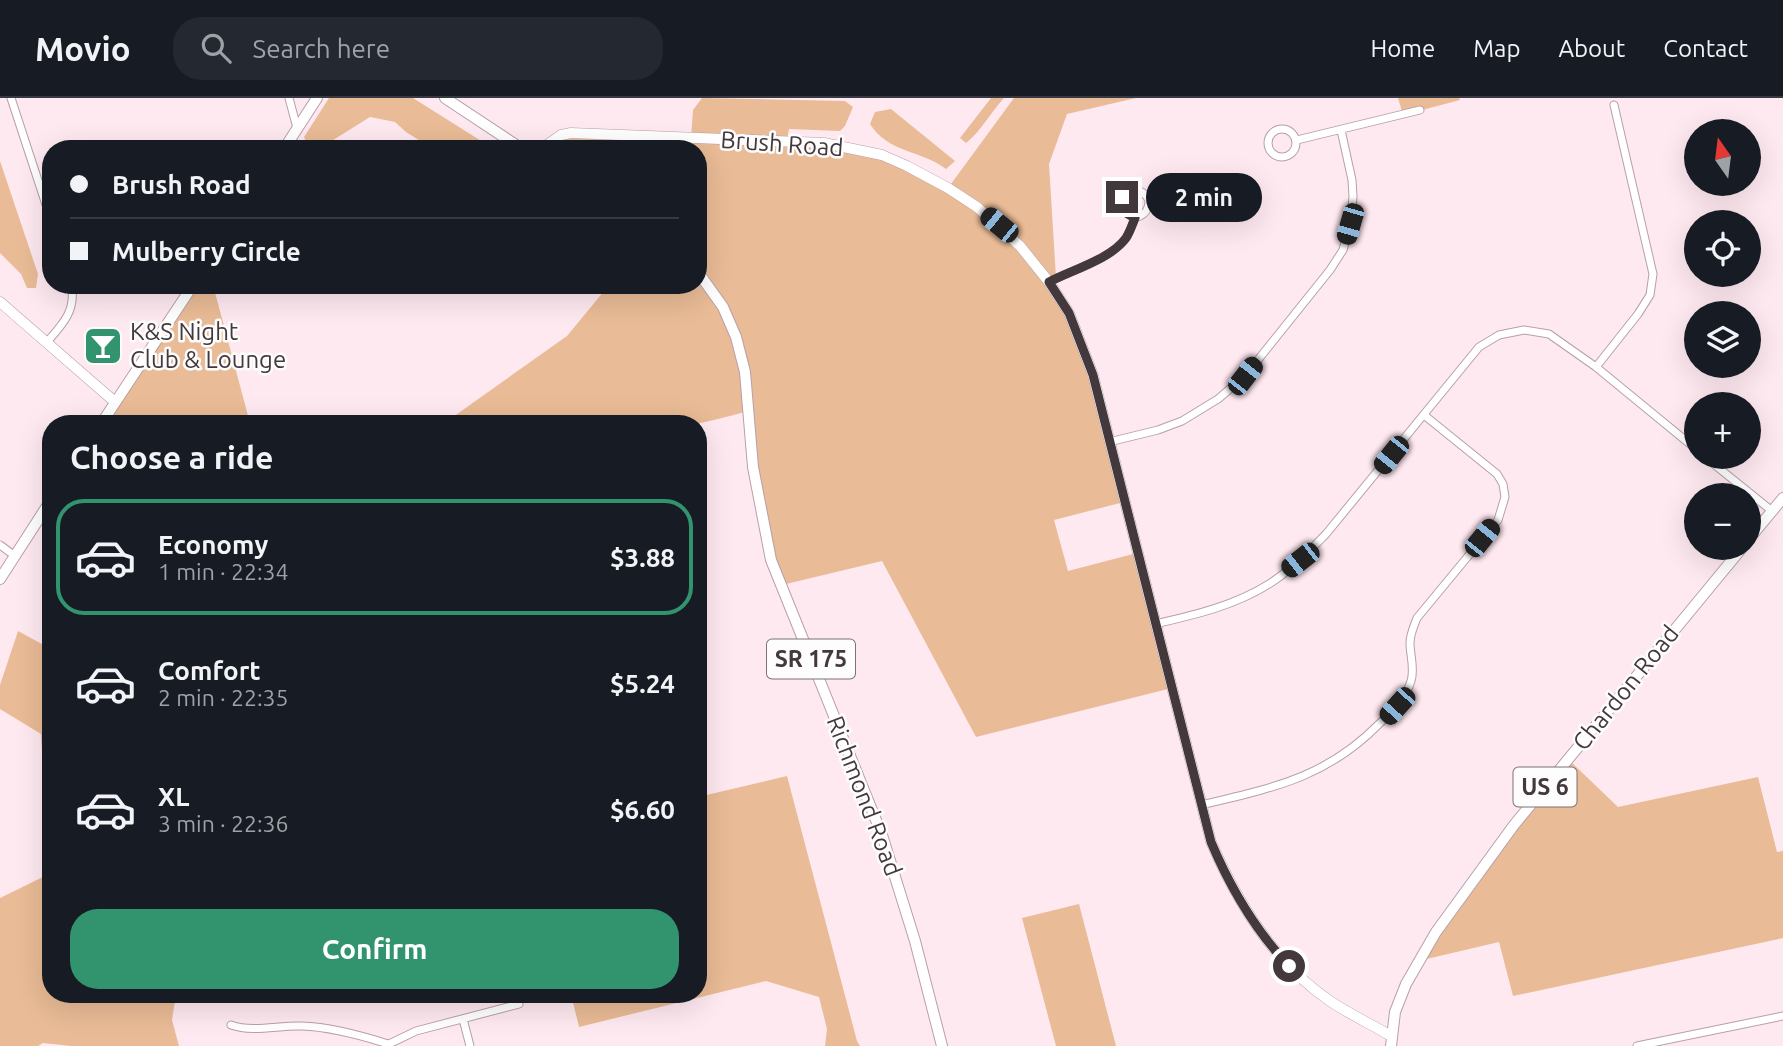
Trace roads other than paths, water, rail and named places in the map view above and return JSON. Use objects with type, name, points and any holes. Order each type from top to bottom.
[{"type":"main road","points":[[290,140],[317,98]]},
{"type":"main road","points":[[445,98],[508,140]]},
{"type":"main road","name":"Richmond Road","points":[[707,285],[723,307],[736,337],[745,372],[753,467],[771,560],[882,835],[915,941],[942,1046]]},
{"type":"main road","points":[[107,415],[187,294]]},
{"type":"main road","points":[[1761,525],[1783,498]]},
{"type":"main road","points":[[0,579],[42,514]]},
{"type":"main road","name":"Chardon Road","points":[[1391,1041],[1395,1012],[1406,984],[1444,921],[1514,825],[1732,560]]},
{"type":"street","points":[[11,98],[42,193]]},
{"type":"street","points":[[289,98],[297,128]]},
{"type":"street","points":[[1596,367],[1650,295],[1653,274],[1614,105]]},
{"type":"street","points":[[1297,140],[1420,110]]},
{"type":"street","points":[[1281,128],[1290,132],[1297,140],[1294,151],[1283,158],[1271,153],[1267,143],[1273,132],[1281,128]]},
{"type":"street","points":[[1110,442],[1182,421],[1217,399],[1245,376],[1330,270],[1343,250],[1353,197],[1352,180],[1340,130]]},
{"type":"street","name":"Brush Road","points":[[554,140],[571,133],[824,143],[882,156],[948,188],[976,207],[1020,246],[1049,282],[1069,313],[1093,375],[1201,805],[1211,842],[1228,881],[1256,925],[1303,980],[1391,1041]]},
{"type":"street","points":[[1049,282],[1110,252],[1128,236],[1135,218],[1146,212],[1149,204],[1147,195],[1137,189],[1128,190],[1122,197],[1121,205],[1123,211],[1135,218]]},
{"type":"street","points":[[47,342],[65,321],[73,294]]},
{"type":"street","points":[[0,302],[115,402]]},
{"type":"street","points":[[1155,624],[1203,613],[1240,600],[1300,560],[1326,534],[1479,347],[1499,335],[1524,330],[1549,334],[1596,367],[1684,439]]},
{"type":"street","points":[[1201,805],[1282,786],[1314,773],[1367,736],[1405,694],[1412,679],[1410,644],[1411,632],[1417,618],[1498,520],[1505,497],[1503,484],[1497,474],[1424,415]]},
{"type":"street","points":[[1720,469],[1772,512]]},
{"type":"street","points":[[0,545],[15,556]]},
{"type":"street","points":[[231,1025],[243,1029],[301,1026],[351,1033],[387,1045],[416,1031],[519,1004]]},
{"type":"street","points":[[1637,1046],[1783,1016]]},
{"type":"street","points":[[464,1019],[470,1046]]},
{"type":"place","name":"K&S Night Club & Lounge","points":[[103,346]]}]
